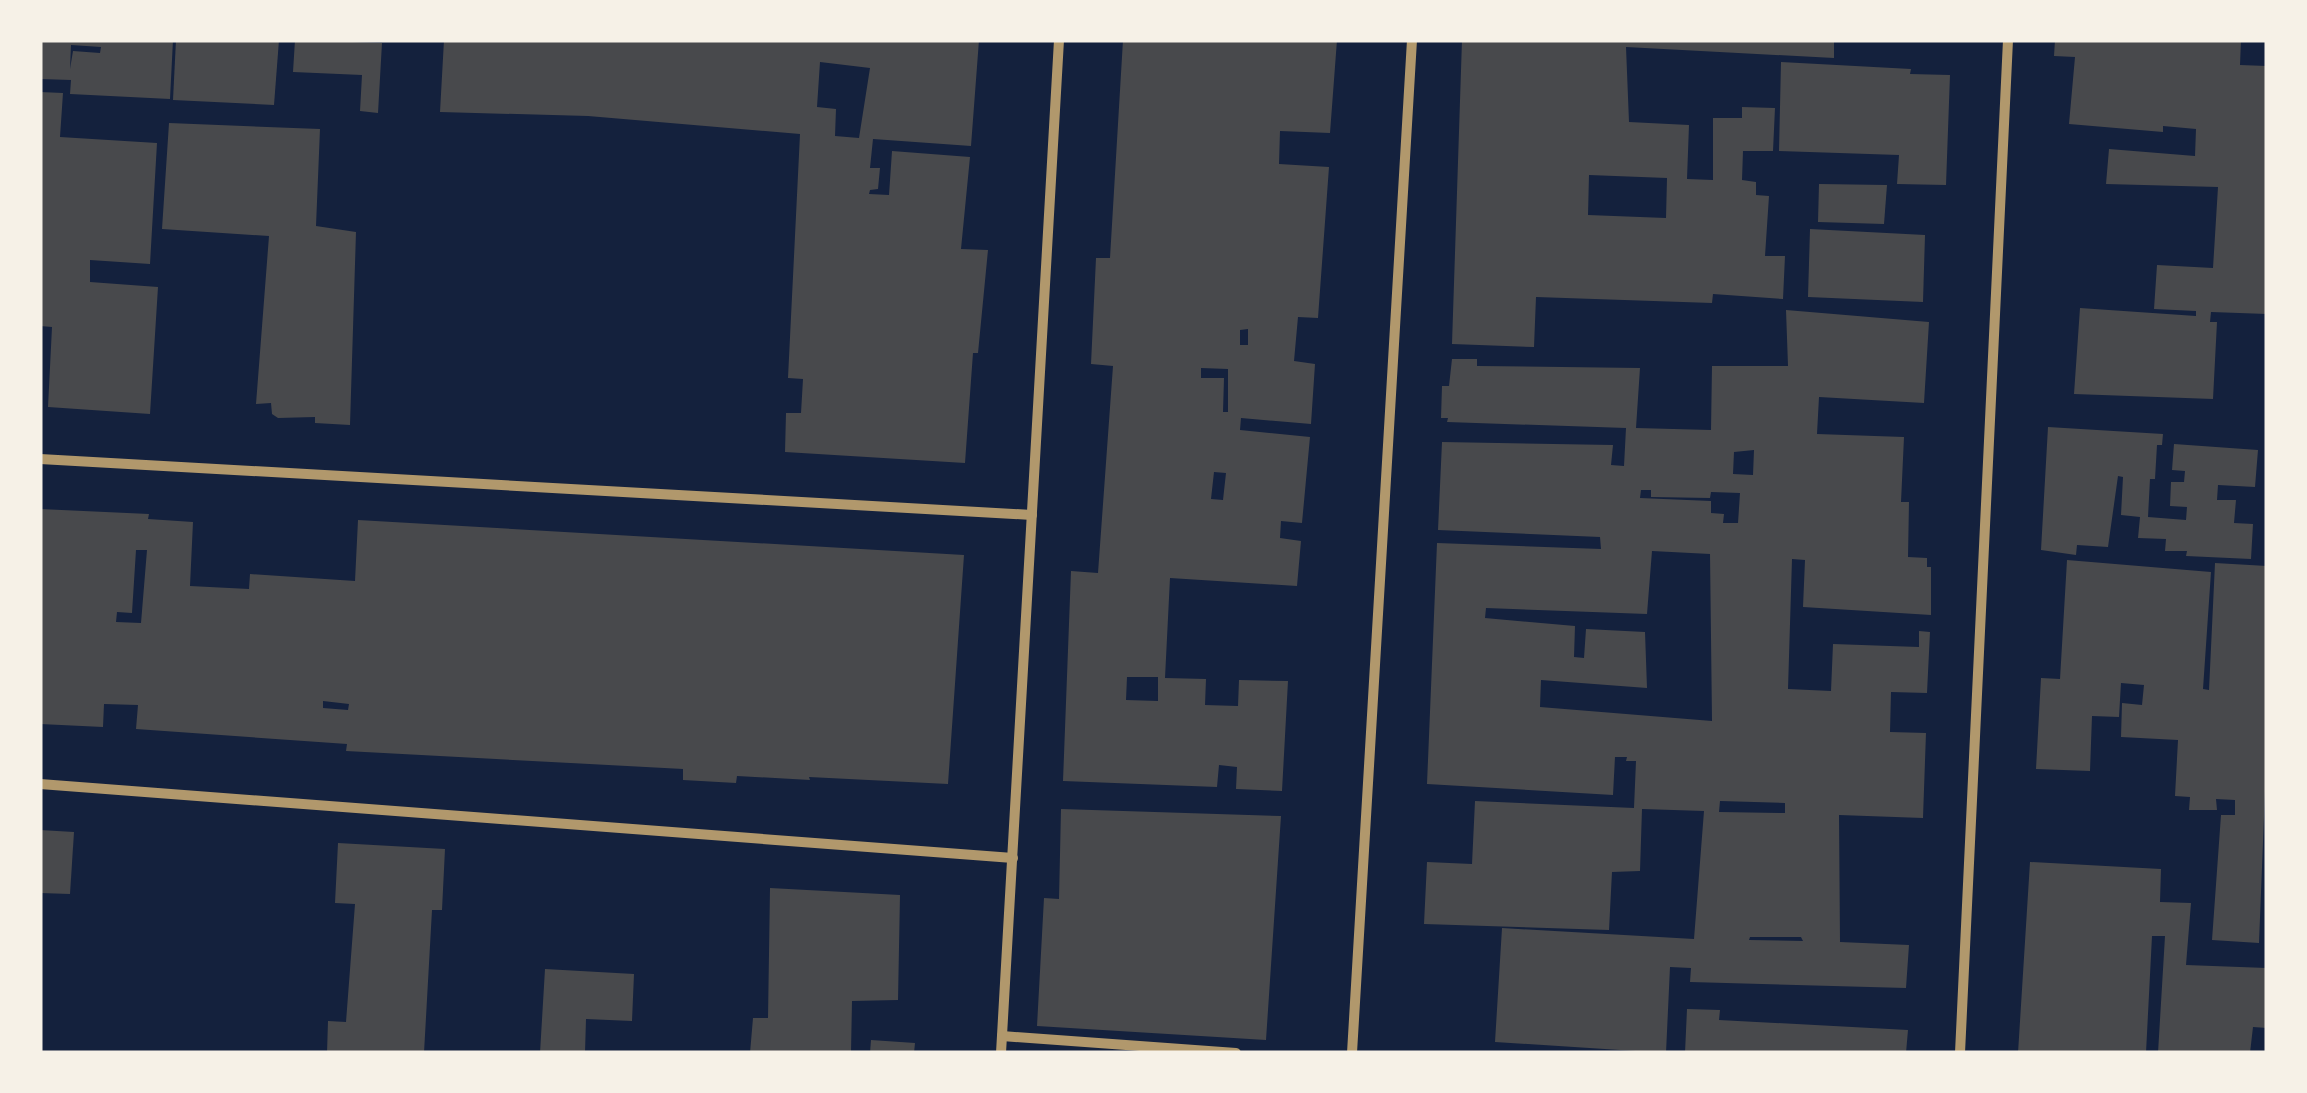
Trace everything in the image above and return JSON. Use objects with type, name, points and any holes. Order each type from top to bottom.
[{"type":"street","points":[[1001,1053],[1059,40]]},
{"type":"street","points":[[1352,1053],[1412,40]]},
{"type":"street","points":[[1960,1053],[2008,40]]},
{"type":"street","points":[[40,458],[1032,515]]},
{"type":"street","points":[[40,784],[1013,858]]},
{"type":"street","points":[[1002,1036],[1236,1053]]},
{"type":"building","points":[[40,40],[173,40],[170,99],[70,94],[71,80],[40,79]],"holes":[[[71,45],[101,47],[100,53],[73,51],[70,69]]]},
{"type":"building","points":[[176,40],[279,40],[274,105],[173,100]]},
{"type":"building","points":[[295,40],[382,43],[378,113],[360,111],[362,75],[293,72]]},
{"type":"building","points":[[444,40],[979,40],[971,146],[873,139],[870,168],[880,168],[878,189],[870,190],[869,194],[889,195],[892,151],[970,157],[961,249],[988,250],[978,353],[973,353],[965,463],[785,452],[786,413],[801,413],[803,379],[788,378],[800,134],[588,116],[440,112]],"holes":[[[820,62],[870,68],[859,138],[835,136],[836,109],[817,107]]]},
{"type":"building","points":[[1123,40],[1337,40],[1330,133],[1280,131],[1279,164],[1329,167],[1318,318],[1298,317],[1294,361],[1315,364],[1311,424],[1241,418],[1240,430],[1310,437],[1302,523],[1281,521],[1280,538],[1301,541],[1297,586],[1170,578],[1165,678],[1206,679],[1205,705],[1238,706],[1239,680],[1288,681],[1282,791],[1236,789],[1237,767],[1219,765],[1217,787],[1063,781],[1071,571],[1098,573],[1113,366],[1091,364],[1096,258],[1110,258]],"holes":[[[1248,329],[1248,345],[1240,345],[1240,330]],[[1201,368],[1228,369],[1228,412],[1223,412],[1224,378],[1201,378]],[[1214,472],[1226,473],[1223,500],[1211,499]],[[1127,677],[1158,677],[1158,701],[1126,700]]]},
{"type":"building","points":[[1462,40],[1834,40],[1834,58],[1626,47],[1629,122],[1689,125],[1687,179],[1713,180],[1713,118],[1742,118],[1742,107],[1775,108],[1773,151],[1743,151],[1742,180],[1756,182],[1756,195],[1769,196],[1765,256],[1785,256],[1783,299],[1713,294],[1712,303],[1536,297],[1534,347],[1452,344]],"holes":[[[1589,175],[1667,178],[1666,218],[1588,215]]]},
{"type":"building","points":[[2055,40],[2241,40],[2240,65],[2267,66],[2267,314],[2211,312],[2210,322],[2217,322],[2213,399],[2074,394],[2080,308],[2196,316],[2196,311],[2154,309],[2157,265],[2213,268],[2218,187],[2106,184],[2109,149],[2195,156],[2196,129],[2163,126],[2163,132],[2069,124],[2075,57],[2054,56]]},
{"type":"building","points":[[1781,62],[1950,75],[1946,185],[1897,184],[1899,155],[1779,151]]},
{"type":"building","points":[[40,92],[63,93],[60,137],[157,143],[150,264],[90,260],[90,282],[158,287],[150,414],[48,407],[52,327],[40,326]]},
{"type":"building","points":[[169,123],[320,129],[316,226],[356,232],[350,425],[315,423],[315,417],[278,418],[272,414],[271,403],[256,404],[269,236],[162,229]]},
{"type":"building","points":[[1819,184],[1887,185],[1884,224],[1818,222]]},
{"type":"building","points":[[1810,229],[1925,235],[1923,302],[1808,297]]},
{"type":"building","points":[[1786,310],[1929,322],[1924,403],[1819,397],[1817,434],[1904,437],[1901,502],[1909,502],[1908,557],[1927,558],[1927,567],[1931,567],[1931,615],[1803,607],[1805,560],[1792,559],[1788,689],[1831,691],[1833,644],[1919,647],[1919,631],[1930,632],[1927,693],[1891,692],[1890,732],[1926,733],[1923,818],[1839,815],[1840,942],[1909,945],[1906,988],[1690,982],[1691,968],[1670,967],[1666,1053],[1495,1042],[1502,928],[1694,939],[1704,811],[1642,809],[1640,871],[1612,872],[1609,930],[1424,924],[1427,862],[1472,864],[1475,801],[1634,808],[1636,761],[1626,761],[1627,757],[1615,757],[1613,795],[1427,784],[1437,543],[1601,549],[1600,537],[1438,530],[1442,442],[1613,445],[1611,465],[1624,466],[1626,428],[1447,422],[1448,418],[1441,418],[1442,386],[1449,386],[1452,359],[1477,359],[1477,366],[1640,368],[1636,428],[1711,430],[1712,366],[1788,366]],"holes":[[[1754,450],[1753,475],[1733,474],[1734,452]],[[1641,490],[1651,490],[1651,497],[1710,498],[1711,492],[1740,493],[1738,523],[1723,523],[1724,514],[1711,513],[1711,501],[1640,498]],[[1652,551],[1710,554],[1712,721],[1540,707],[1541,680],[1647,688],[1645,632],[1586,629],[1584,658],[1574,657],[1575,626],[1485,618],[1486,608],[1647,614]],[[1720,801],[1785,803],[1785,813],[1719,812]],[[1801,937],[1803,941],[1749,940]]]},
{"type":"building","points":[[2048,427],[2163,434],[2162,445],[2157,445],[2155,479],[2150,479],[2148,517],[2186,520],[2187,507],[2170,506],[2171,482],[2184,482],[2185,471],[2172,470],[2174,444],[2258,450],[2255,487],[2218,485],[2217,500],[2236,500],[2234,523],[2253,524],[2251,559],[2186,556],[2187,551],[2165,551],[2166,539],[2138,538],[2140,517],[2121,515],[2123,477],[2118,476],[2108,547],[2077,545],[2076,555],[2041,550]]},
{"type":"building","points":[[40,509],[149,514],[148,519],[193,522],[190,586],[249,589],[250,574],[355,581],[358,520],[964,555],[948,784],[737,776],[736,783],[683,780],[683,769],[346,751],[347,744],[136,729],[138,705],[104,704],[103,727],[40,724]],"holes":[[[136,550],[147,550],[141,623],[116,622],[117,612],[132,613]],[[323,701],[349,704],[348,710],[323,708]]]},
{"type":"building","points":[[2067,560],[2211,572],[2203,689],[2209,690],[2215,563],[2267,566],[2267,741],[2259,943],[2212,940],[2221,815],[2235,815],[2235,800],[2216,799],[2217,810],[2189,810],[2190,797],[2175,796],[2178,740],[2121,737],[2122,703],[2142,705],[2144,685],[2121,683],[2119,717],[2092,716],[2090,771],[2036,769],[2041,678],[2060,679]]},
{"type":"building","points":[[1061,809],[1281,816],[1266,1040],[1037,1026],[1044,898],[1059,899]]},
{"type":"building","points":[[40,830],[74,832],[70,894],[40,893]]},
{"type":"building","points":[[338,843],[445,849],[442,910],[432,910],[424,1053],[327,1053],[328,1021],[346,1022],[355,904],[335,903]]},
{"type":"building","points":[[2030,862],[2161,869],[2160,902],[2191,903],[2186,965],[2267,968],[2267,1028],[2253,1027],[2250,1053],[2158,1053],[2165,936],[2152,936],[2146,1053],[2018,1053]]},
{"type":"building","points":[[770,888],[900,895],[898,1000],[852,1001],[851,1053],[750,1053],[753,1018],[768,1018]]},
{"type":"building","points":[[545,969],[634,974],[632,1021],[586,1019],[585,1053],[540,1053]]},
{"type":"building","points":[[1687,1009],[1720,1010],[1719,1020],[1908,1030],[1906,1053],[1685,1053]]},
{"type":"building","points":[[871,1040],[915,1043],[914,1053],[870,1053]]}]
